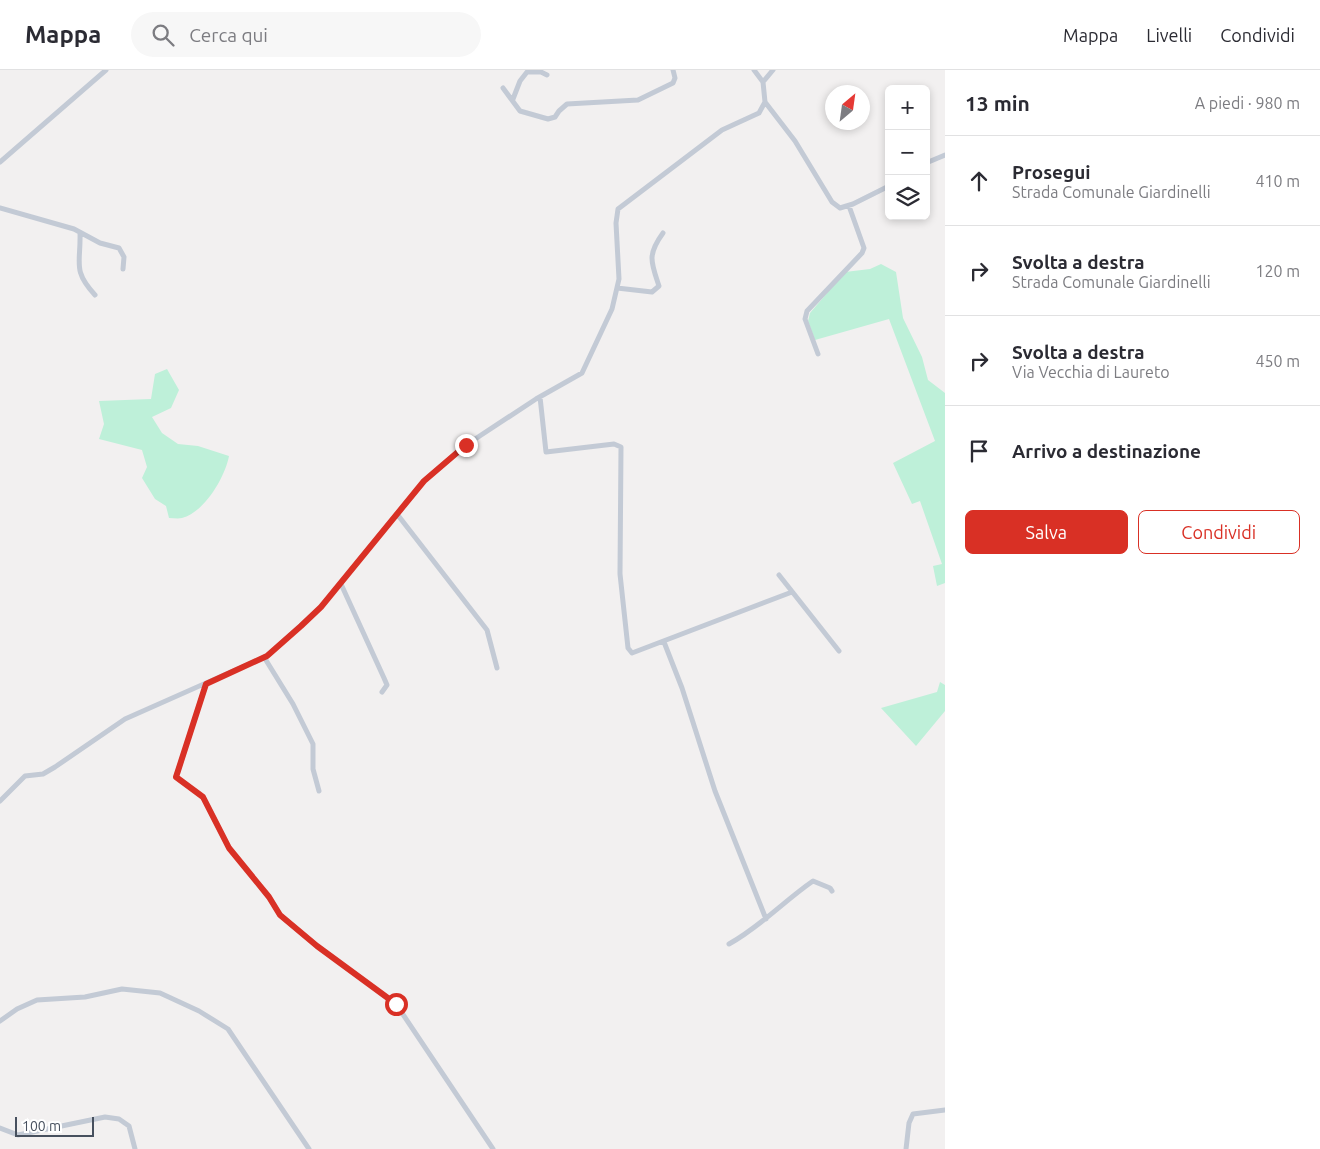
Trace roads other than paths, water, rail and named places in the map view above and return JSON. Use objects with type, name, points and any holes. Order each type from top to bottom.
[{"type":"street","points":[[0,162],[106,70]]},
{"type":"street","points":[[503,88],[513,99],[520,111],[548,119],[555,117],[567,104],[638,100],[673,82],[675,78],[673,70]]},
{"type":"street","points":[[754,70],[763,82],[765,102],[795,141],[832,202],[840,208],[849,206],[885,188]]},
{"type":"street","points":[[763,82],[773,70]]},
{"type":"street","points":[[513,99],[520,80],[527,72],[541,72],[547,75]]},
{"type":"street","points":[[0,801],[25,776],[43,774],[125,719],[264,657],[321,607],[424,481],[441,464],[540,397],[582,373],[612,308],[619,279],[616,223],[618,209],[722,130],[759,114],[765,102]]},
{"type":"street","points":[[930,161],[945,155]]},
{"type":"street","points":[[818,354],[805,319],[807,311],[864,248],[849,206]]},
{"type":"street","points":[[0,208],[74,228],[100,243],[118,248],[124,257],[123,269]]},
{"type":"street","points":[[80,233],[79,265],[82,280],[95,295]]},
{"type":"street","points":[[617,288],[652,292],[659,286],[650,260],[654,246],[663,233]]},
{"type":"street","points":[[540,397],[546,452],[614,444],[622,446],[620,574],[628,648],[632,653],[792,592]]},
{"type":"street","points":[[397,514],[487,630],[497,668]]},
{"type":"street","points":[[779,575],[839,651]]},
{"type":"street","points":[[341,584],[387,685],[382,692]]},
{"type":"street","points":[[664,642],[682,688],[715,791],[766,919]]},
{"type":"street","points":[[264,657],[293,704],[313,744],[313,768],[318,791]]},
{"type":"street","points":[[206,684],[176,777],[203,797],[229,848],[269,897],[280,915],[317,946],[396,1004],[493,1149]]},
{"type":"street","points":[[729,944],[751,932],[794,894],[814,881],[830,888],[832,891]]},
{"type":"street","points":[[0,1021],[17,1009],[37,1000],[85,997],[122,989],[160,993],[200,1011],[228,1030],[310,1149]]},
{"type":"street","points":[[906,1149],[909,1124],[913,1114],[945,1110]]},
{"type":"street","points":[[0,1128],[18,1135],[105,1117],[119,1119],[129,1126],[135,1149]]}]
